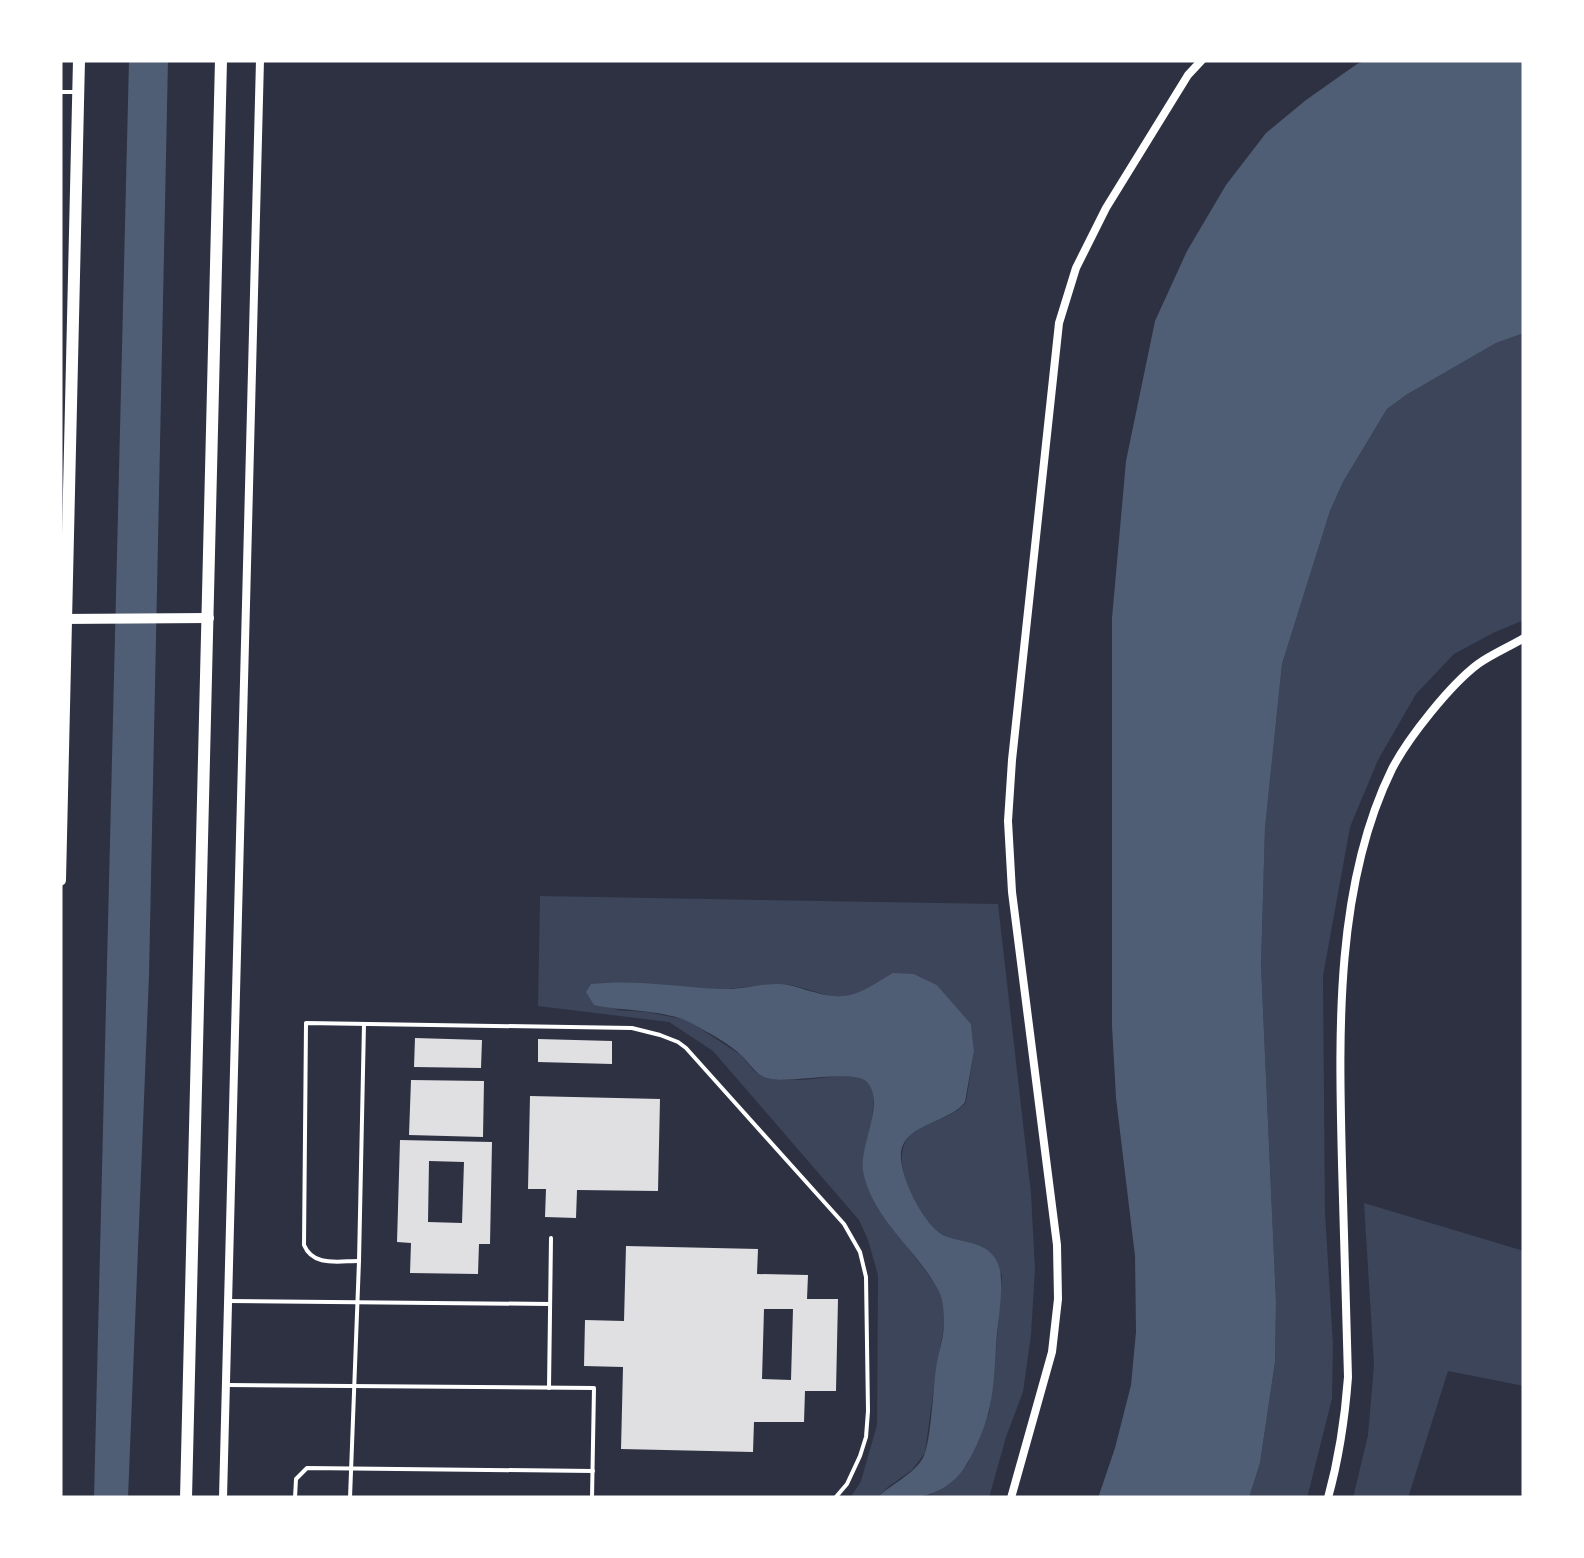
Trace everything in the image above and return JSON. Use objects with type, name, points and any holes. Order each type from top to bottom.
[{"type":"main road","points":[[60,880],[63,619],[80,60]]},
{"type":"main road","points":[[186,1498],[221,60]]},
{"type":"street","points":[[223,1498],[260,60]]},
{"type":"street","points":[[1011,1498],[1052,1352],[1058,1299],[1055,1227],[1012,892],[1008,822],[1060,324],[1076,268],[1106,208],[1188,75],[1202,60]]},
{"type":"street","points":[[63,619],[209,618]]},
{"type":"street","points":[[1328,1498],[1336,1468],[1348,1377],[1340,1084],[1344,977],[1354,885],[1370,823],[1393,767],[1404,751],[1439,702],[1477,665],[1524,638]]},
{"type":"lane","points":[[60,92],[79,92]]},
{"type":"lane","points":[[359,1261],[316,1260],[308,1255],[304,1244],[306,1024],[632,1028],[678,1042],[844,1224],[860,1252],[866,1277],[866,1437],[847,1484],[836,1498]]},
{"type":"lane","points":[[350,1498],[364,1024]]},
{"type":"lane","points":[[550,1388],[551,1238]]},
{"type":"lane","points":[[228,1301],[550,1304]]},
{"type":"lane","points":[[226,1384],[594,1388],[592,1498]]},
{"type":"lane","points":[[295,1498],[296,1479],[306,1468],[592,1471]]},
{"type":"shaded area","points":[[129,60],[168,60],[149,975],[128,1498],[94,1498]]},
{"type":"shaded area","points":[[1367,60],[1524,60],[1524,333],[1496,343],[1387,409],[1330,511],[1282,664],[1265,828],[1261,965],[1276,1302],[1275,1362],[1260,1463],[1249,1498],[1098,1498],[1131,1385],[1136,1332],[1135,1256],[1116,1098],[1112,1026],[1112,618],[1126,461],[1155,321],[1187,251],[1226,185],[1266,133],[1306,100]]},
{"type":"shaded area","points":[[1524,333],[1524,620],[1454,654],[1416,694],[1378,760],[1350,827],[1323,976],[1325,1213],[1333,1344],[1332,1399],[1307,1498],[1249,1498],[1260,1463],[1275,1362],[1276,1302],[1261,965],[1265,828],[1282,664],[1330,511],[1387,409],[1496,343]]},
{"type":"shaded area","points":[[540,896],[998,904],[1031,1193],[1035,1269],[1023,1392],[989,1498],[922,1498],[938,1491],[967,1465],[989,1413],[1002,1276],[985,1250],[942,1234],[924,1217],[910,1191],[902,1162],[903,1149],[913,1133],[952,1114],[966,1102],[974,1051],[971,1024],[937,985],[914,974],[883,979],[851,996],[830,996],[775,984],[615,1010],[687,1020],[741,1055],[754,1071],[768,1079],[852,1075],[865,1079],[874,1091],[863,1171],[884,1216],[939,1289],[944,1327],[925,1453],[912,1470],[877,1498],[850,1498],[861,1481],[877,1425],[878,1275],[859,1220],[713,1051],[669,1022],[538,1006]]},
{"type":"shaded area","points":[[893,973],[914,974],[937,985],[971,1024],[974,1051],[965,1102],[911,1135],[904,1142],[901,1162],[913,1196],[933,1227],[984,1248],[995,1258],[1001,1293],[991,1401],[966,1464],[956,1478],[938,1491],[909,1498],[877,1498],[923,1458],[944,1323],[938,1290],[884,1217],[868,1187],[863,1161],[874,1101],[867,1082],[837,1076],[766,1078],[731,1047],[691,1023],[657,1013],[594,1005],[586,992],[591,984],[607,983],[729,989],[781,984],[847,996]]},
{"type":"shaded area","points":[[1364,1203],[1524,1251],[1524,1386],[1448,1371],[1408,1498],[1353,1498],[1368,1435],[1374,1365]]},
{"type":"building","points":[[415,1038],[482,1040],[481,1068],[414,1067]]},
{"type":"building","points":[[538,1039],[612,1041],[612,1064],[538,1062]]},
{"type":"building","points":[[411,1080],[484,1081],[483,1137],[409,1135]]},
{"type":"building","points":[[530,1096],[660,1099],[658,1191],[577,1190],[576,1218],[545,1217],[546,1189],[528,1189]]},
{"type":"building","points":[[400,1140],[492,1142],[490,1244],[479,1244],[478,1274],[410,1273],[411,1243],[397,1242]],"holes":[[[429,1161],[464,1162],[462,1223],[428,1222]]]},
{"type":"building","points":[[626,1246],[758,1249],[757,1274],[808,1275],[807,1299],[838,1299],[836,1391],[805,1391],[804,1422],[754,1422],[753,1452],[621,1449],[623,1367],[584,1366],[585,1320],[624,1321]],"holes":[[[764,1309],[793,1309],[791,1380],[762,1379]]]}]
